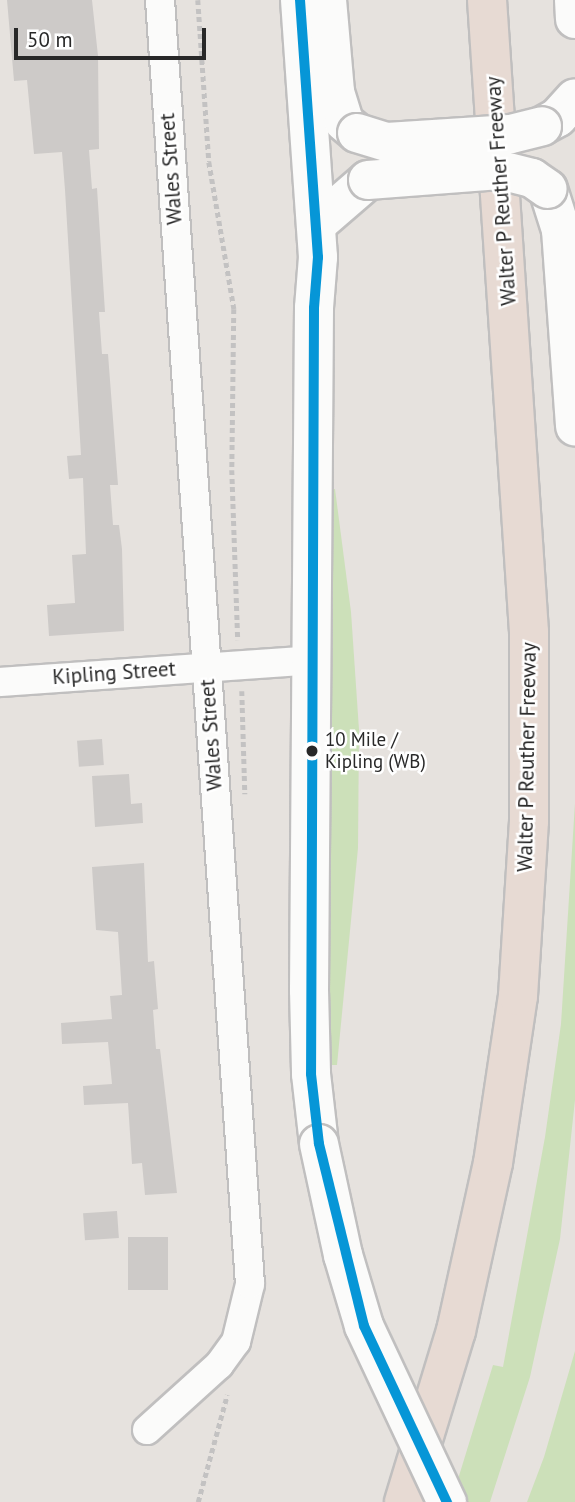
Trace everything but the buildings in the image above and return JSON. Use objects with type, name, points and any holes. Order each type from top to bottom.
[{"type":"highway","name":"Walter P Reuther Freeway","points":[[404,1502],[456,1331],[493,1163],[517,996],[528,848],[529,632],[487,0]]},
{"type":"main road","points":[[300,0],[316,225],[309,990],[311,1074],[319,1144],[343,1255],[364,1326],[447,1502]]},
{"type":"main road","points":[[327,0],[335,92],[344,122],[357,133],[387,142],[511,134],[542,126],[575,98]]},
{"type":"main road","points":[[574,0],[575,19]]},
{"type":"main road","points":[[316,225],[368,180],[500,170],[532,178],[548,189],[561,230],[575,427]]},
{"type":"street","name":"Wales Street","points":[[147,1430],[219,1365],[236,1342],[250,1284],[160,0]]},
{"type":"street","name":"Kipling Street","points":[[0,681],[312,660]]},
{"type":"path","points":[[198,0],[209,162],[234,309],[232,470],[238,647]]},
{"type":"green space","points":[[335,489],[351,612],[359,730],[358,848],[337,1065],[329,1065],[330,490]]},
{"type":"green space","points":[[575,803],[575,1100],[560,1239],[530,1377],[490,1502],[451,1502],[493,1365],[503,1367],[545,1137],[561,1024]]},
{"type":"green space","points":[[575,1351],[575,1502],[527,1502],[544,1457]]},
{"type":"transit line","points":[[300,0],[318,257],[314,308],[311,1074],[319,1144],[364,1326],[447,1502]]},
{"type":"place","name":"10 Mile / Kipling (WB)","points":[[312,751]]}]
